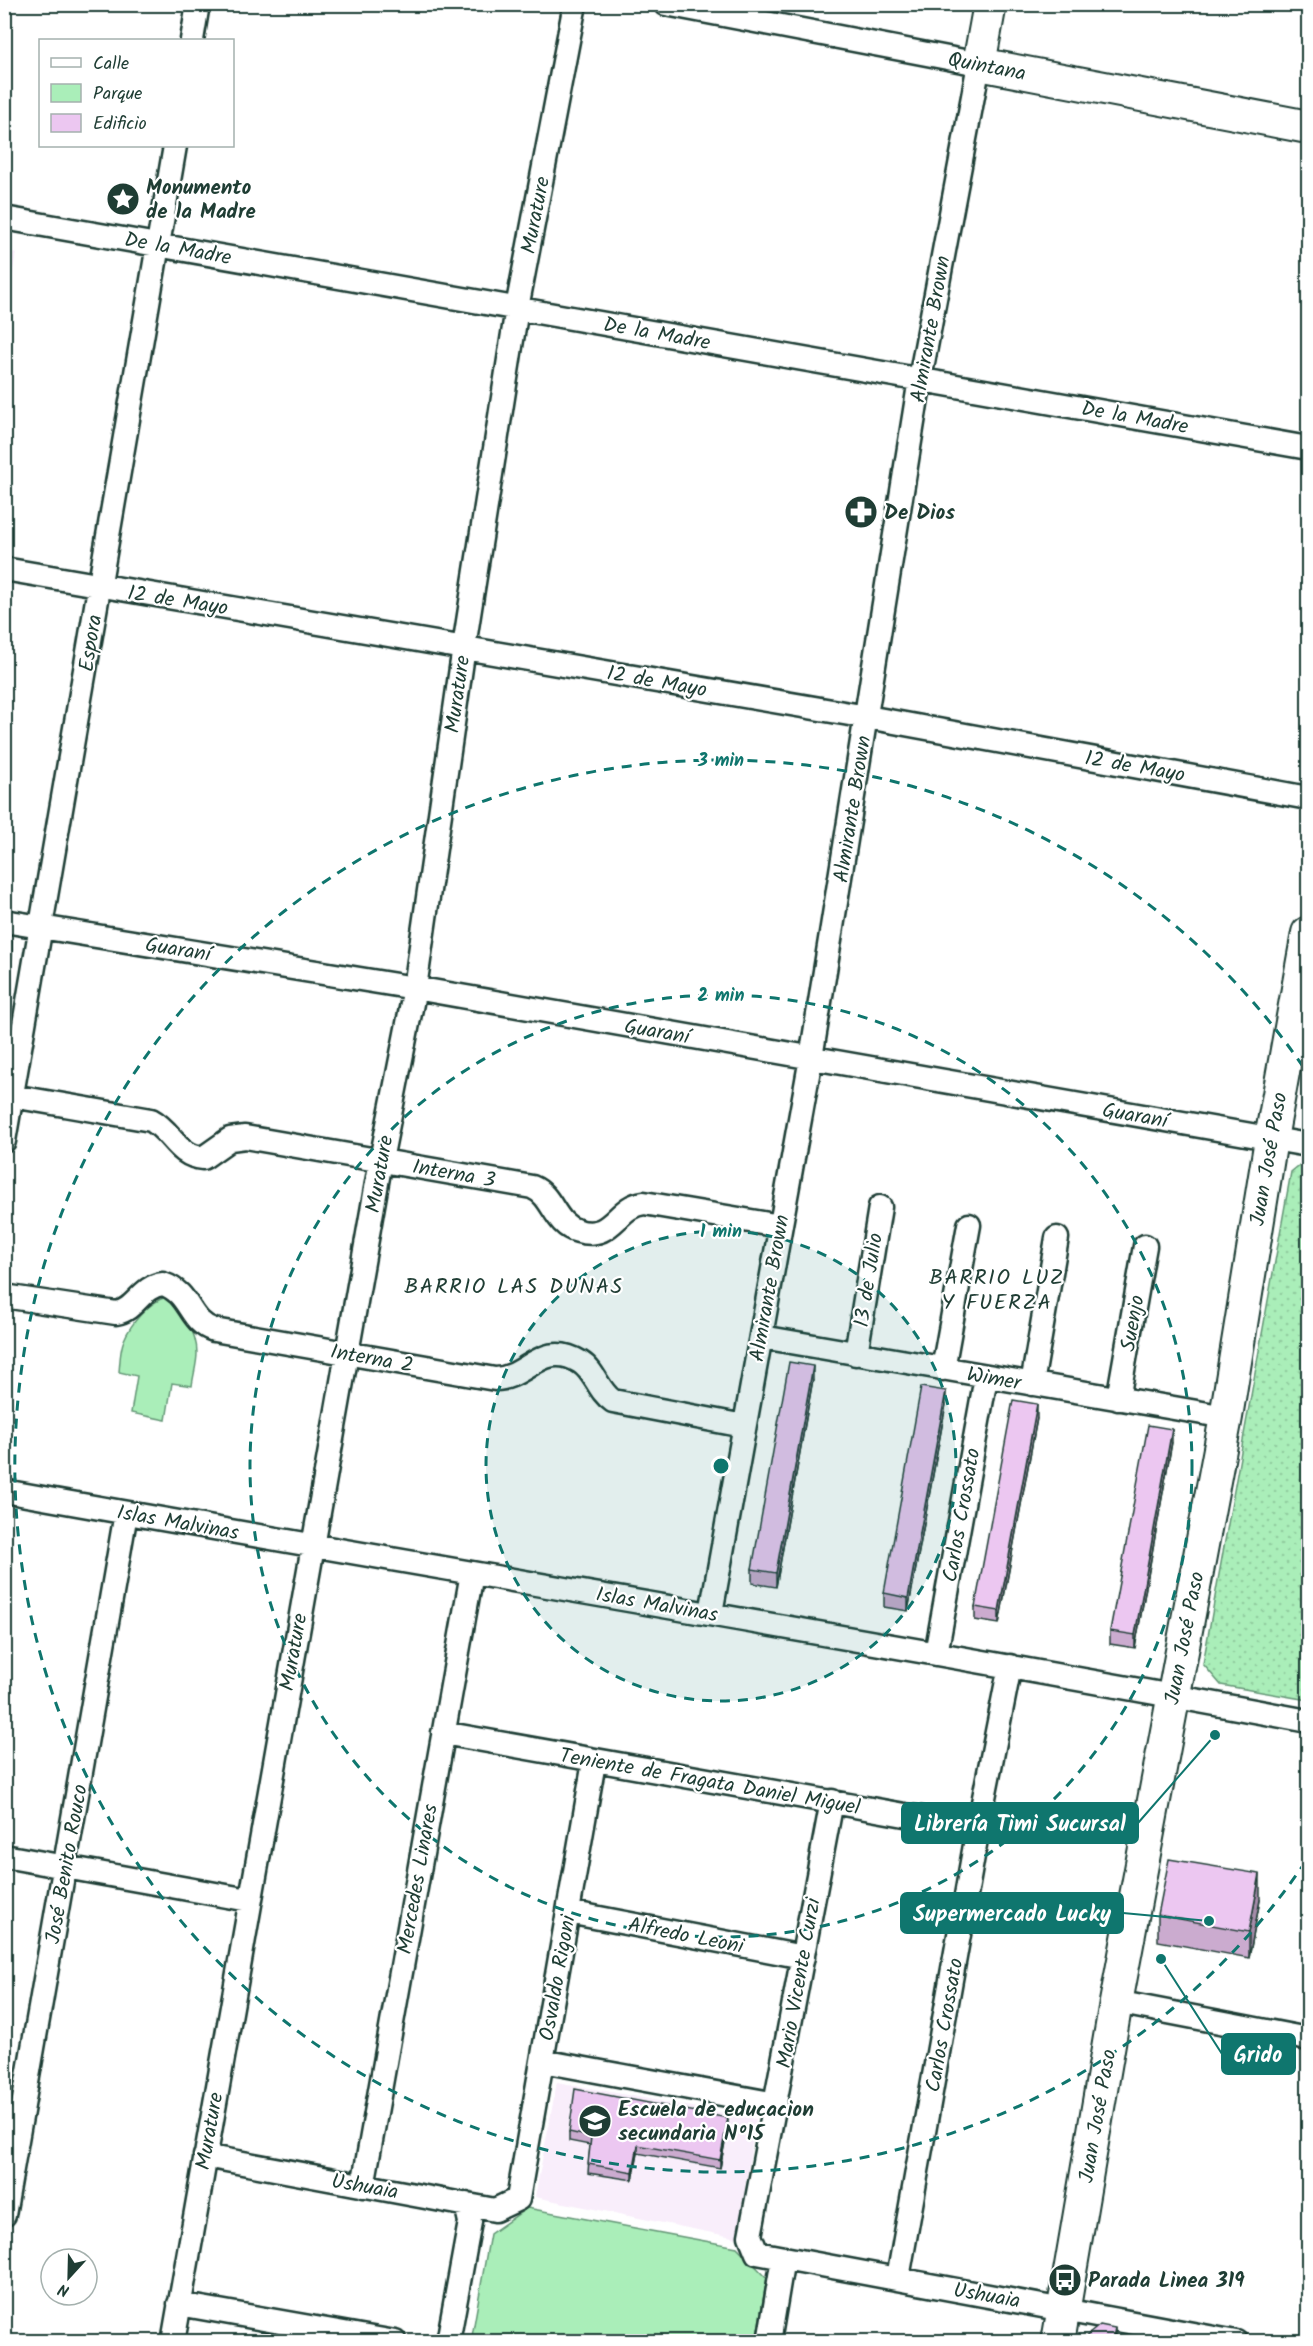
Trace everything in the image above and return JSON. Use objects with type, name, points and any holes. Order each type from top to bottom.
[{"type":"main road","name":"Almirante Brown","points":[[979,64],[990,4]]},
{"type":"main road","name":"Quintana","points":[[979,64],[1308,127]]},
{"type":"main road","name":"Juan José Paso","points":[[1058,2342],[1116,2002],[1226,1417],[1271,1139],[1308,933]]},
{"type":"street","points":[[192,39],[198,4]]},
{"type":"street","name":"Murature","points":[[173,2342],[381,1160],[415,988],[464,647],[517,308],[575,4]]},
{"type":"street","name":"Quintana","points":[[666,4],[979,64]]},
{"type":"street","name":"Almirante Brown","points":[[711,1613],[811,1058],[920,379],[979,64]]},
{"type":"street","name":"Espora","points":[[4,1141],[43,927],[175,147]]},
{"type":"street","name":"De la Madre","points":[[4,218],[1308,448]]},
{"type":"street","name":"12 de Mayo","points":[[4,569],[867,717],[1308,798]]},
{"type":"street","name":"Guaraní","points":[[4,921],[415,988],[1308,1145]]},
{"type":"street","name":"Interna 3","points":[[12,1096],[151,1120],[161,1125],[179,1148],[191,1157],[203,1158],[230,1139],[245,1137],[532,1186],[546,1196],[561,1221],[572,1230],[587,1234],[606,1228],[627,1209],[644,1203],[780,1226]]},
{"type":"street","name":"13 de Julio","points":[[856,1354],[880,1207]]},
{"type":"street","points":[[943,1369],[969,1225]]},
{"type":"street","points":[[1032,1384],[1057,1239]]},
{"type":"street","name":"Suenjo","points":[[1118,1399],[1145,1246]]},
{"type":"street","name":"Interna 2","points":[[4,1296],[116,1313],[129,1309],[144,1291],[163,1284],[181,1294],[199,1323],[205,1327],[495,1379],[515,1376],[537,1358],[548,1355],[563,1357],[579,1361],[601,1390],[613,1401],[744,1426]]},
{"type":"street","name":"Wimer","points":[[762,1337],[1226,1417]]},
{"type":"street","name":"Carlos Crossato","points":[[936,1654],[986,1377]]},
{"type":"street","name":"Islas Malvinas","points":[[4,1491],[312,1547],[711,1613],[1308,1721]]},
{"type":"street","name":"José Benito Rouco","points":[[4,2215],[126,1513]]},
{"type":"street","name":"Mercedes Linares","points":[[363,2186],[472,1573]]},
{"type":"street","name":"Carlos Crossato","points":[[898,2278],[978,1828],[1010,1666]]},
{"type":"street","name":"Teniente de Fragata Daniel Miguel","points":[[443,1733],[594,1762],[832,1801],[978,1828]]},
{"type":"street","name":"Osvaldo Rigoni","points":[[520,2195],[594,1762]]},
{"type":"street","name":"Mario Vicente Curzi","points":[[750,2236],[832,1801]]},
{"type":"street","points":[[4,1856],[249,1900]]},
{"type":"street","name":"Alfredo Leoni","points":[[568,1912],[803,1957]]},
{"type":"street","points":[[1116,2002],[1308,2039]]},
{"type":"street","points":[[542,2061],[776,2104]]},
{"type":"street","name":"Ushuaia","points":[[205,2156],[495,2210],[518,2199],[520,2195]]},
{"type":"street","points":[[448,2342],[470,2222],[466,2204]]},
{"type":"street","name":"Ushuaia","points":[[750,2236],[757,2253],[1236,2342]]},
{"type":"street","points":[[770,2342],[783,2258]]},
{"type":"street","points":[[179,2304],[395,2342]]},
{"type":"shaded area","points":[[4,251],[16,253],[5,318]]},
{"type":"shaded area","points":[[557,2082],[756,2119],[737,2238],[535,2197]]},
{"type":"green space","points":[[1303,1162],[1308,1163],[1308,1700],[1221,1685],[1203,1664],[1291,1172]]},
{"type":"green space","points":[[166,1297],[178,1306],[188,1321],[197,1353],[192,1386],[172,1383],[166,1420],[131,1413],[137,1376],[119,1372],[120,1356],[127,1333],[147,1308]]},
{"type":"green space","points":[[527,2208],[737,2247],[767,2278],[756,2341],[471,2342],[490,2234]]},
{"type":"building","points":[[4,940],[12,941],[4,988]]},
{"type":"building","points":[[789,1362],[813,1366],[776,1573],[752,1569]]},
{"type":"building","points":[[921,1387],[946,1391],[908,1598],[884,1593]]},
{"type":"building","points":[[1013,1400],[1037,1404],[999,1611],[975,1607]]},
{"type":"building","points":[[1148,1425],[1172,1429],[1135,1635],[1110,1631]]},
{"type":"building","points":[[1169,1859],[1260,1874],[1249,1932],[1158,1915]]},
{"type":"building","points":[[575,2089],[728,2118],[720,2160],[638,2145],[633,2172],[588,2164],[591,2137],[569,2132]]},
{"type":"building","points":[[1100,2325],[1115,2328],[1112,2342],[1083,2342],[1083,2339]]},
{"type":"place","name":"Monumento de la Madre","points":[[123,199]]},
{"type":"place","name":"De Dios","points":[[861,512]]},
{"type":"place","name":"Librería Timi Sucursal","points":[[1215,1735]]},
{"type":"place","name":"Supermercado Lucky","points":[[1209,1921]]},
{"type":"place","name":"Grido","points":[[1161,1959]]},
{"type":"place","name":"Escuela de educacion secundaria Nº15","points":[[595,2121]]},
{"type":"place","name":"Parada Linea 319","points":[[1065,2280]]},
{"type":"district","name":"BARRIO LAS DUNAS","points":[[514,1285]]},
{"type":"district","name":"BARRIO LUZ Y FUERZA","points":[[997,1288]]}]
